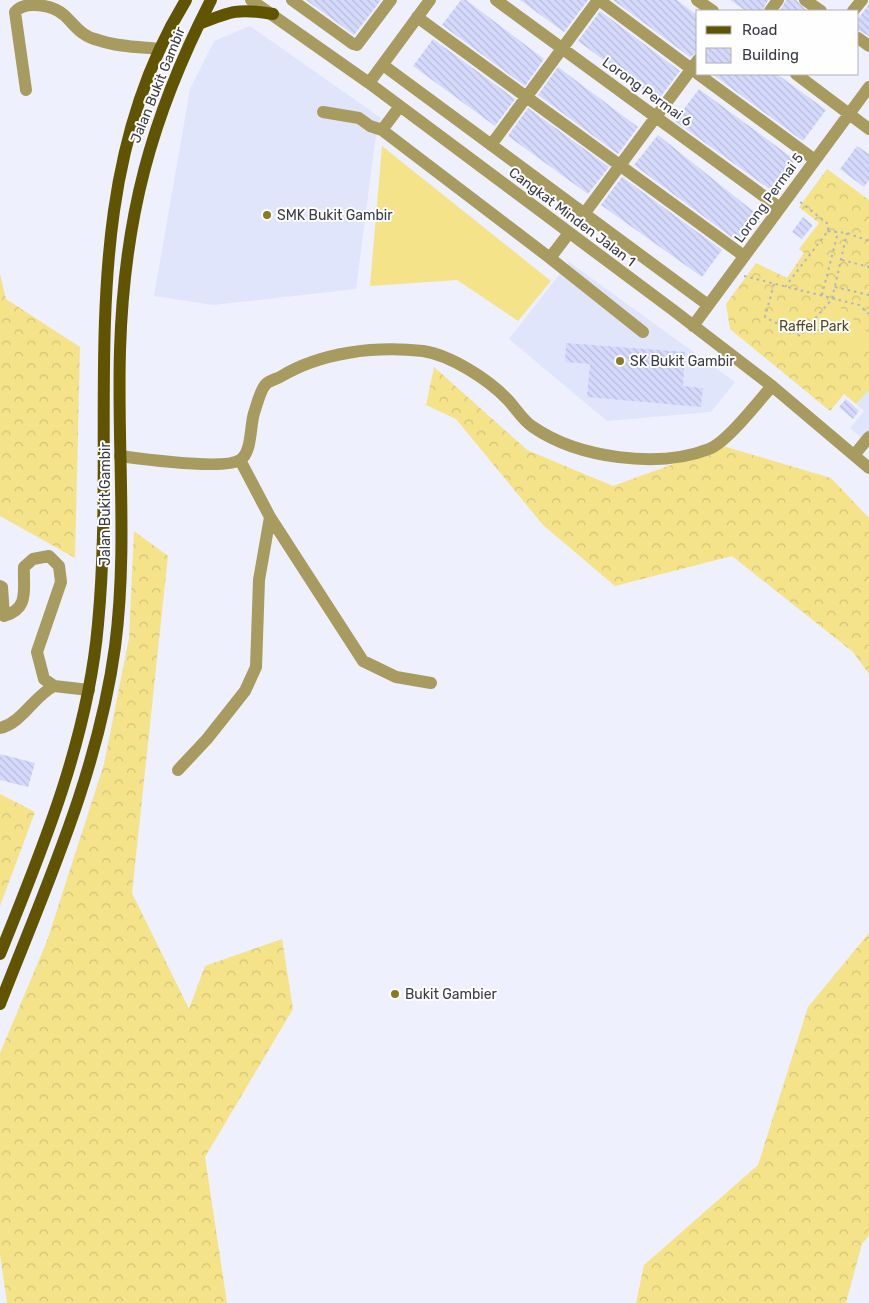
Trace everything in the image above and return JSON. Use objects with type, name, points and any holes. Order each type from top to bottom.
[{"type":"main road","name":"Jalan Bukit Gambir","points":[[0,1004],[57,865],[79,802],[108,693],[115,645],[120,580],[120,349],[124,275],[131,221],[145,159],[157,122],[184,54],[211,0]]},
{"type":"main road","points":[[262,0],[273,14]]},
{"type":"main road","name":"Jalan Bukit Gambir","points":[[0,954],[55,812],[74,753],[89,690],[98,624],[102,568],[105,285],[117,180],[130,133],[160,49],[183,3]]},
{"type":"main road","points":[[199,24],[232,11],[248,9],[273,14]]},
{"type":"street","points":[[10,0],[15,12],[26,90]]},
{"type":"street","name":"Cangkat Minden Jalan 1","points":[[251,0],[369,83],[693,326],[772,386],[855,454],[869,468]]},
{"type":"street","points":[[292,0],[352,44],[357,45],[391,0]]},
{"type":"street","name":"Lorong Permai 6","points":[[496,0],[780,208]]},
{"type":"street","points":[[491,145],[599,0],[696,69],[656,116],[584,214]]},
{"type":"street","points":[[697,0],[711,10]]},
{"type":"street","points":[[805,0],[820,10]]},
{"type":"street","points":[[854,10],[862,0]]},
{"type":"street","points":[[369,83],[427,1]]},
{"type":"street","points":[[15,12],[18,7],[26,4],[51,7],[63,13],[85,35],[99,41],[160,49]]},
{"type":"street","points":[[417,17],[744,256]]},
{"type":"street","name":"Cangkat Minden Jalan 1","points":[[383,65],[708,305]]},
{"type":"street","points":[[704,75],[815,160]]},
{"type":"street","points":[[797,75],[869,129]]},
{"type":"street","name":"Lorong Permai 5","points":[[693,326],[869,87]]},
{"type":"street","points":[[382,130],[400,106]]},
{"type":"street","points":[[324,112],[359,118],[370,126],[382,130],[550,258],[643,332]]},
{"type":"street","points":[[550,258],[569,233]]},
{"type":"street","points":[[120,456],[193,464],[233,463],[246,455],[254,415],[265,385],[298,366],[336,355],[381,350],[425,352],[460,364],[505,397],[532,427],[566,445],[621,460],[670,458],[710,449],[731,432],[772,386]]},
{"type":"street","points":[[855,454],[869,437]]},
{"type":"street","points":[[240,460],[270,517],[363,661],[396,677],[431,683]]},
{"type":"street","points":[[178,770],[207,739],[245,691],[256,667],[259,580],[270,517]]},
{"type":"street","points":[[0,586],[2,587],[2,614],[16,612],[23,604],[24,567],[33,559],[49,556],[59,566],[61,582],[37,652],[44,679],[54,686],[89,690]]},
{"type":"street","points":[[0,728],[13,723],[37,697],[54,686]]},
{"type":"path","points":[[786,287],[828,231],[828,224],[790,194]]},
{"type":"path","points":[[828,231],[847,233],[869,241]]},
{"type":"path","points":[[821,296],[838,232]]},
{"type":"path","points":[[774,284],[765,316],[800,336],[832,299],[847,233]]},
{"type":"path","points":[[841,260],[869,267]]},
{"type":"path","points":[[732,273],[859,306],[869,314]]},
{"type":"path","points":[[835,287],[869,295]]},
{"type":"shaded area","name":"SMK Bukit Gambir","points":[[250,26],[381,118],[375,142],[356,289],[213,305],[154,296],[190,89],[214,41]]},
{"type":"shaded area","name":"SK Bukit Gambir","points":[[569,262],[735,382],[711,412],[607,421],[509,339]]},
{"type":"shaded area","points":[[869,390],[869,445],[850,428],[864,411],[856,404]]},
{"type":"green space","points":[[382,146],[551,281],[518,321],[457,280],[370,286]]},
{"type":"green space","name":"Raffel Park","points":[[827,169],[869,200],[869,390],[856,404],[844,394],[830,411],[730,329],[726,304],[756,263],[787,278],[804,253],[799,249],[819,223],[799,207]]},
{"type":"green space","points":[[0,274],[6,299],[80,347],[75,558],[0,516]]},
{"type":"green space","points":[[837,305],[869,334],[869,343],[856,358],[819,324]]},
{"type":"green space","points":[[434,367],[527,450],[613,486],[723,446],[831,478],[869,518],[869,674],[853,652],[732,556],[615,586],[543,525],[456,419],[426,405]]},
{"type":"green space","points":[[134,531],[168,556],[132,893],[189,1009],[205,966],[282,939],[293,1009],[205,1157],[227,1303],[7,1303],[0,1254],[0,1053],[47,941],[104,764],[129,638]]},
{"type":"green space","points":[[0,794],[35,812],[0,906]]},
{"type":"green space","points":[[869,933],[869,1235],[862,1244],[846,1303],[636,1303],[644,1265],[758,1165],[808,1007]]},
{"type":"building","points":[[306,0],[381,0],[354,35]]},
{"type":"building","points":[[461,0],[466,0],[544,59],[525,86],[442,25]]},
{"type":"building","points":[[520,0],[588,0],[564,32]]},
{"type":"building","points":[[613,0],[677,0],[696,14],[696,53],[690,57]]},
{"type":"building","points":[[730,0],[768,0],[763,10],[745,10]]},
{"type":"building","points":[[786,0],[796,0],[806,10],[781,10]]},
{"type":"building","points":[[869,4],[869,36],[859,31],[859,18]]},
{"type":"building","points":[[600,11],[680,71],[658,100],[578,41]]},
{"type":"building","points":[[433,39],[515,99],[495,126],[413,66]]},
{"type":"building","points":[[558,67],[638,127],[618,154],[538,95]]},
{"type":"building","points":[[713,75],[778,75],[826,110],[803,141]]},
{"type":"building","points":[[699,89],[795,160],[772,191],[675,121]]},
{"type":"building","points":[[528,108],[609,167],[588,194],[508,136]]},
{"type":"building","points":[[658,135],[758,215],[737,241],[634,165]]},
{"type":"building","points":[[857,146],[869,154],[869,180],[864,187],[840,169]]},
{"type":"building","points":[[622,177],[722,250],[702,277],[601,205]]},
{"type":"building","points":[[803,217],[813,225],[802,239],[792,232]]},
{"type":"building","points":[[566,343],[685,352],[683,386],[703,388],[701,407],[587,397],[590,364],[565,362]]},
{"type":"building","points":[[846,399],[859,411],[853,419],[839,407]]},
{"type":"building","points":[[0,754],[35,763],[28,787],[0,780]]},
{"type":"place","name":"SMK Bukit Gambir","points":[[267,215]]},
{"type":"place","name":"SK Bukit Gambir","points":[[620,361]]},
{"type":"place","name":"Bukit Gambier","points":[[395,994]]}]
